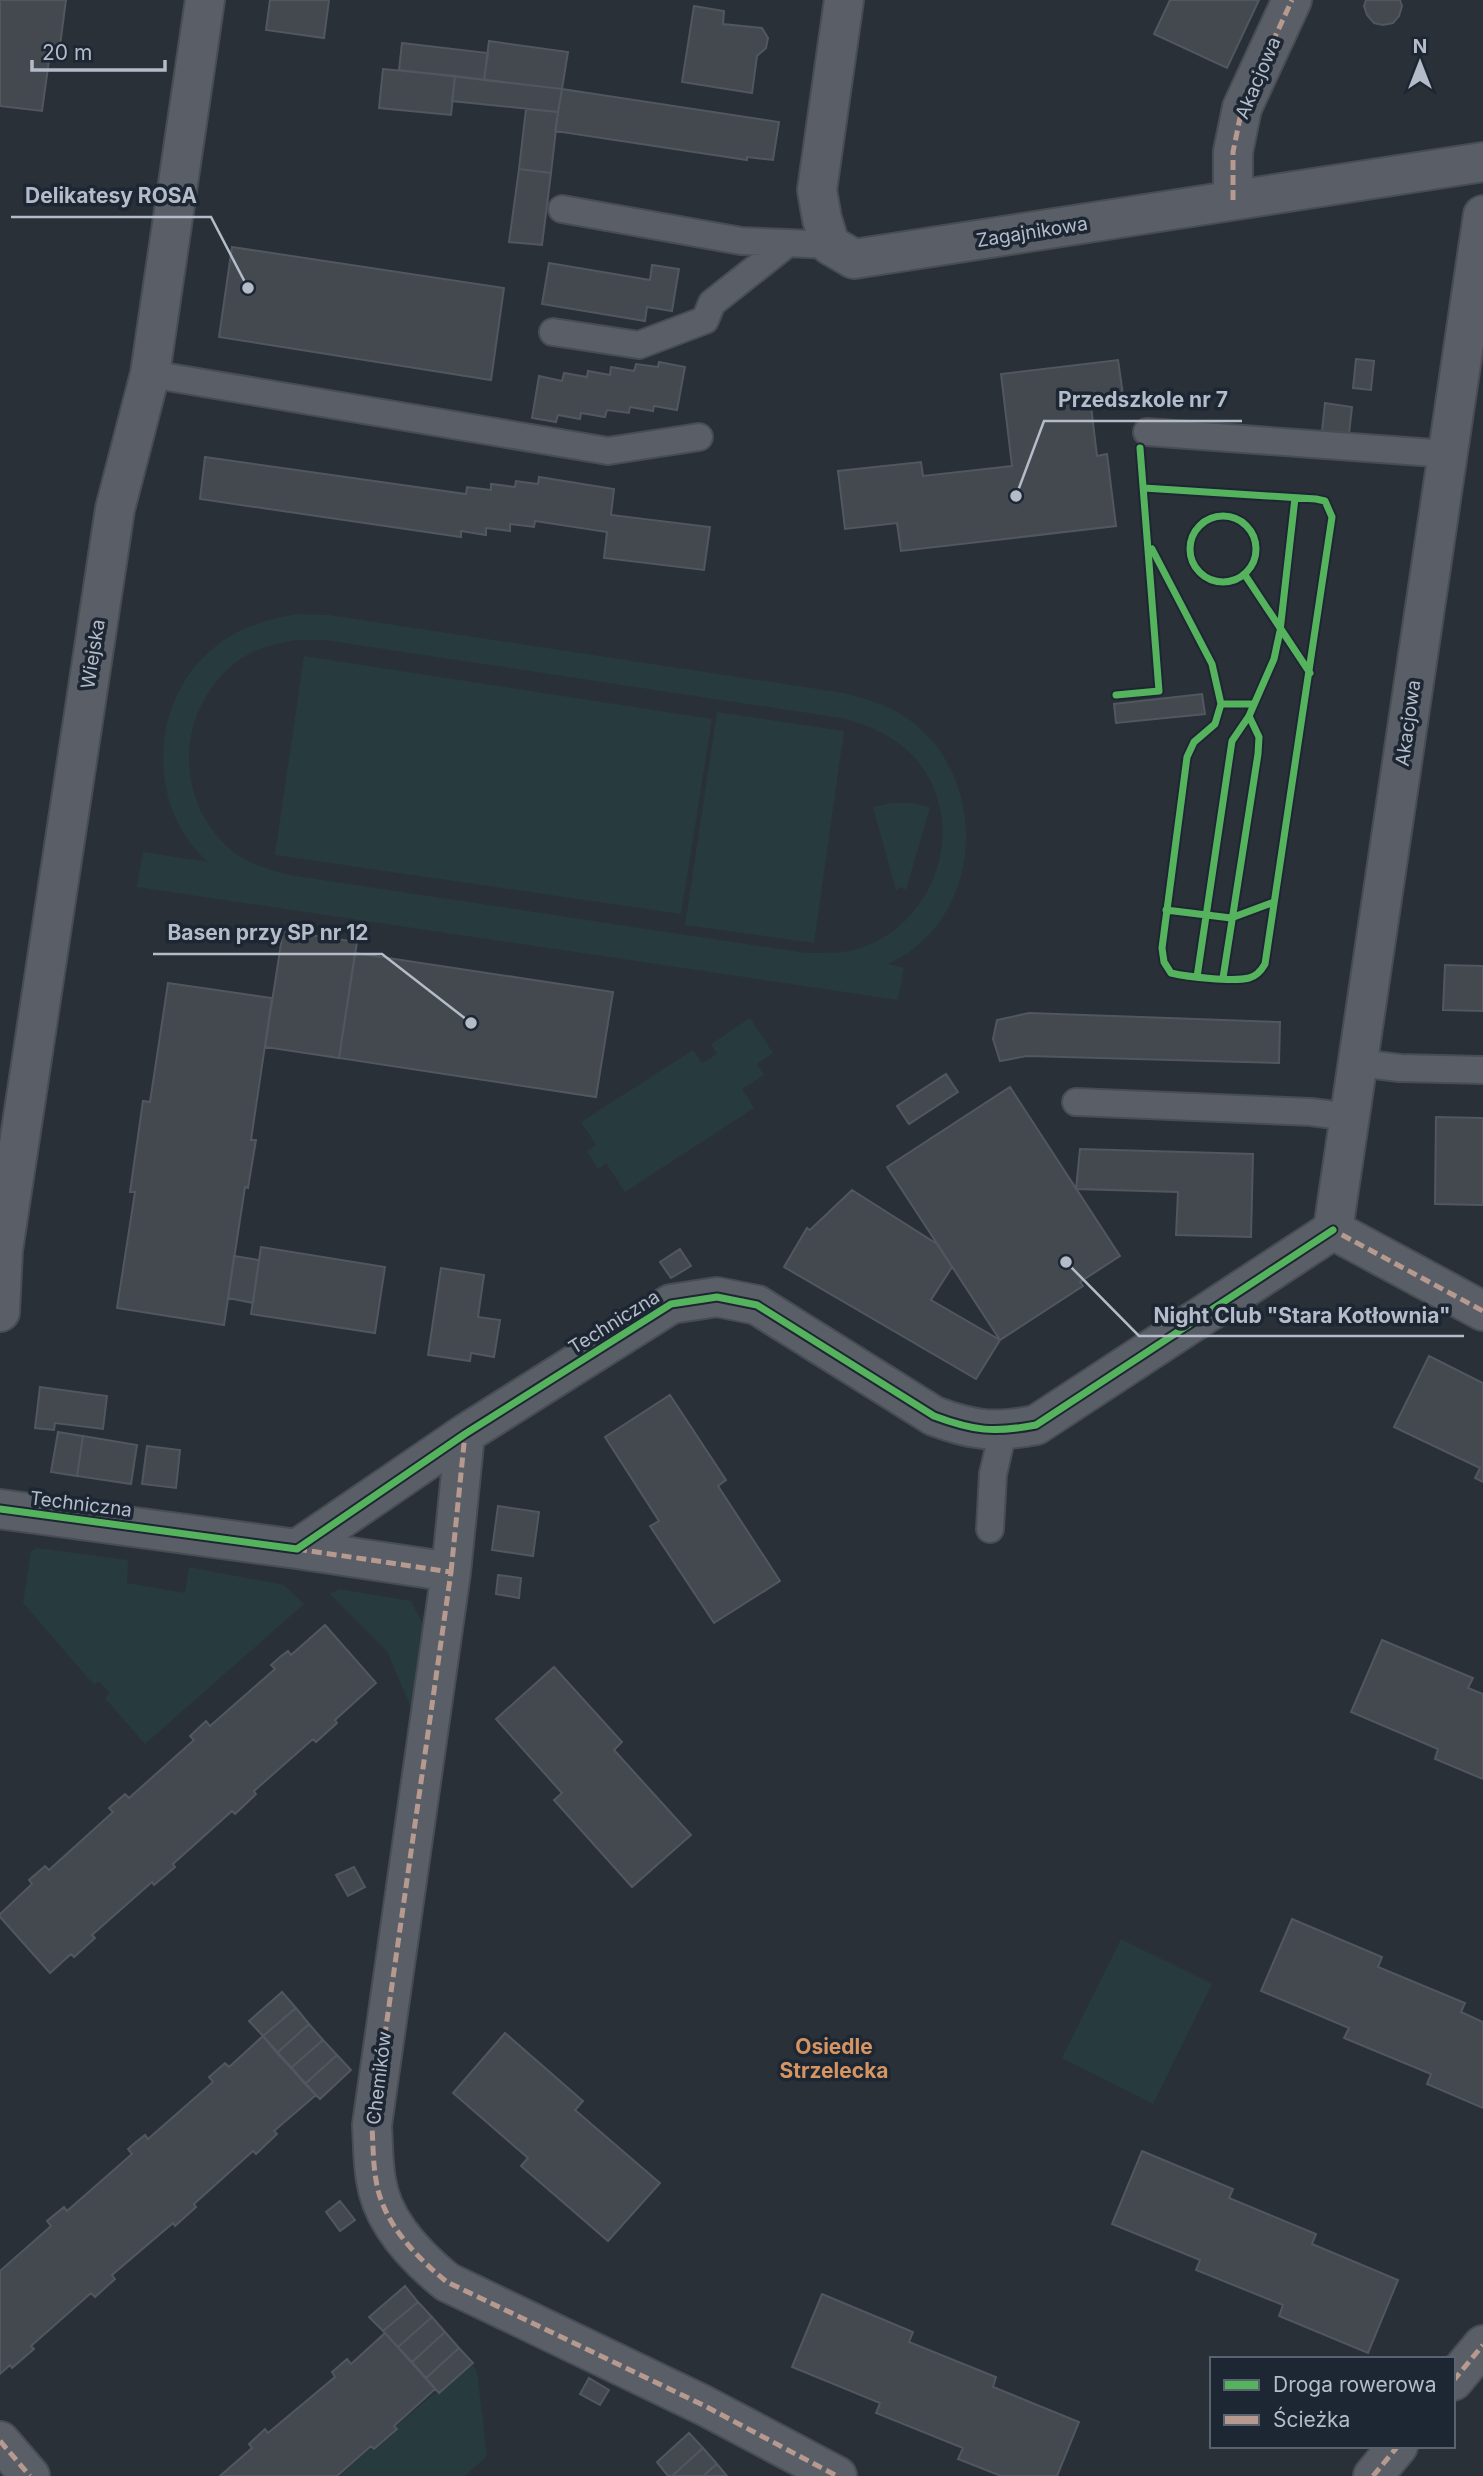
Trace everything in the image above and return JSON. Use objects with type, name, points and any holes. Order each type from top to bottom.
[{"type":"street","name":"Wiejska","points":[[0,1312],[11,1123],[115,509],[150,374],[205,0]]},
{"type":"street","points":[[830,244],[817,190],[844,0]]},
{"type":"street","name":"Akacjowa","points":[[1233,200],[1233,152],[1242,108],[1292,0]]},
{"type":"street","name":"Zagajnikowa","points":[[830,244],[854,259],[1483,162]]},
{"type":"street","name":"Akacjowa","points":[[1333,1230],[1483,215]]},
{"type":"street","points":[[1333,1230],[1483,1311]]},
{"type":"street","name":"Techniczna","points":[[0,1509],[298,1549],[465,1434],[671,1304],[718,1297],[757,1305],[934,1416],[965,1427],[1003,1431],[1036,1425],[1333,1230]]},
{"type":"street","name":"Chemików","points":[[465,1434],[451,1572],[372,2125],[376,2183],[391,2221],[424,2264],[447,2282],[703,2405],[837,2476]]},
{"type":"street","points":[[298,1549],[451,1572]]},
{"type":"street","points":[[1455,2379],[1483,2345]]},
{"type":"street","points":[[0,2441],[30,2476]]},
{"type":"street","points":[[1373,2476],[1396,2448]]},
{"type":"lane","points":[[562,209],[741,241],[830,244]]},
{"type":"lane","points":[[553,332],[639,345],[705,320],[712,303],[789,243]]},
{"type":"lane","points":[[150,374],[608,451],[699,437]]},
{"type":"lane","points":[[1147,432],[1448,454]]},
{"type":"lane","points":[[1358,1063],[1400,1068],[1483,1070]]},
{"type":"lane","points":[[1076,1102],[1311,1112],[1350,1117]]},
{"type":"lane","points":[[990,1529],[993,1474],[1003,1431]]},
{"type":"green space","points":[[296,614],[329,615],[844,693],[883,705],[904,716],[933,742],[952,773],[963,808],[966,845],[959,881],[944,915],[920,943],[888,964],[904,968],[898,1000],[137,887],[143,852],[208,862],[188,840],[174,814],[166,786],[163,757],[166,728],[175,700],[189,674],[209,652],[229,637],[261,623]],"holes":[[[324,640],[841,718],[862,724],[881,732],[907,750],[931,783],[940,810],[942,838],[938,865],[927,891],[911,914],[890,933],[864,947],[821,953],[806,953],[289,875],[261,867],[235,853],[214,832],[200,808],[191,782],[189,755],[193,728],[203,702],[218,679],[240,659],[281,643]]]},
{"type":"green space","points":[[304,656],[712,719],[681,914],[275,855]]},
{"type":"green space","points":[[717,712],[844,731],[814,943],[685,925]]},
{"type":"green space","points":[[891,803],[930,807],[906,890],[901,887],[896,890],[873,807]]},
{"type":"green space","points":[[750,1018],[773,1053],[757,1064],[764,1075],[742,1089],[754,1108],[625,1192],[606,1163],[598,1169],[587,1151],[596,1145],[581,1122],[693,1050],[702,1063],[717,1054],[711,1044]]},
{"type":"green space","points":[[37,1548],[128,1560],[127,1583],[185,1593],[189,1567],[284,1585],[304,1604],[145,1744],[105,1698],[110,1693],[98,1681],[94,1685],[23,1603],[31,1551]]},
{"type":"green space","points":[[339,1589],[411,1601],[422,1622],[427,1646],[417,1722],[387,1651],[330,1594]]},
{"type":"green space","points":[[1121,1939],[1212,1984],[1153,2104],[1062,2058]]},
{"type":"green space","points":[[473,2365],[477,2372],[487,2456],[465,2476],[340,2476],[371,2448],[374,2451],[398,2429],[396,2426],[436,2392],[438,2394]]},
{"type":"building","points":[[0,0],[66,0],[59,53],[50,53],[42,111],[0,106]]},
{"type":"building","points":[[270,0],[329,0],[324,38],[266,30]]},
{"type":"building","points":[[1170,0],[1259,0],[1227,68],[1154,34]]},
{"type":"building","points":[[1366,0],[1400,0],[1402,6],[1399,16],[1393,23],[1374,23],[1367,15],[1364,6]]},
{"type":"building","points":[[694,6],[724,11],[723,24],[762,28],[768,38],[766,48],[757,56],[752,93],[682,82]]},
{"type":"building","points":[[489,41],[568,52],[562,89],[484,80]]},
{"type":"building","points":[[402,43],[488,53],[484,80],[399,70]]},
{"type":"building","points":[[383,69],[455,76],[451,115],[379,108]]},
{"type":"building","points":[[455,76],[562,89],[558,112],[452,101]]},
{"type":"building","points":[[562,89],[779,122],[773,160],[747,157],[747,160],[555,131]]},
{"type":"building","points":[[526,109],[558,112],[551,173],[519,169]]},
{"type":"building","points":[[519,169],[551,173],[542,245],[509,242]]},
{"type":"building","points":[[232,247],[504,288],[491,380],[219,337]]},
{"type":"building","points":[[549,263],[650,280],[652,265],[679,269],[672,311],[647,307],[645,321],[542,304]]},
{"type":"building","points":[[1356,359],[1374,361],[1371,390],[1353,388]]},
{"type":"building","points":[[1118,360],[1124,402],[1091,406],[1097,456],[1107,454],[1116,526],[901,551],[897,523],[845,529],[838,471],[921,462],[923,476],[1012,466],[1001,374]]},
{"type":"building","points":[[659,362],[685,367],[677,410],[654,406],[653,411],[630,407],[629,413],[607,410],[605,417],[581,413],[580,419],[558,415],[556,422],[532,418],[539,376],[562,381],[564,373],[587,377],[588,371],[610,375],[611,367],[634,371],[636,364],[658,367]]},
{"type":"building","points":[[1325,403],[1352,407],[1349,434],[1322,431]]},
{"type":"building","points":[[205,457],[466,494],[467,487],[491,490],[491,484],[515,487],[516,481],[538,484],[539,477],[614,489],[611,515],[710,527],[704,570],[604,558],[607,532],[535,521],[534,527],[510,524],[510,531],[486,528],[486,535],[461,531],[461,537],[200,499]]},
{"type":"building","points":[[1202,694],[1205,714],[1116,723],[1114,704]]},
{"type":"building","points":[[283,931],[357,942],[339,1058],[265,1047]]},
{"type":"building","points":[[355,953],[613,992],[596,1097],[339,1058]]},
{"type":"building","points":[[1445,965],[1483,966],[1483,1011],[1443,1010]]},
{"type":"building","points":[[168,983],[272,998],[251,1140],[256,1140],[248,1188],[245,1187],[224,1325],[117,1308],[135,1192],[130,1192],[143,1101],[150,1102]]},
{"type":"building","points":[[1029,1013],[1280,1022],[1279,1063],[1027,1056],[1000,1061],[993,1039],[997,1020]]},
{"type":"building","points":[[946,1074],[958,1092],[909,1124],[897,1106]]},
{"type":"building","points":[[1010,1087],[1120,1256],[1080,1282],[1083,1286],[1000,1340],[887,1167]]},
{"type":"building","points":[[1436,1117],[1483,1118],[1483,1205],[1435,1204]]},
{"type":"building","points":[[1080,1149],[1253,1154],[1251,1237],[1176,1235],[1178,1192],[1076,1189]]},
{"type":"building","points":[[852,1190],[937,1244],[952,1267],[931,1300],[1000,1340],[976,1379],[784,1267],[807,1228],[810,1230]]},
{"type":"building","points":[[261,1247],[385,1267],[375,1333],[251,1314]]},
{"type":"building","points":[[680,1249],[691,1266],[671,1278],[660,1262]]},
{"type":"building","points":[[234,1256],[259,1260],[253,1303],[228,1298]]},
{"type":"building","points":[[441,1268],[484,1275],[478,1317],[500,1320],[494,1357],[471,1353],[470,1361],[428,1355]]},
{"type":"building","points":[[1429,1356],[1483,1383],[1483,1482],[1475,1478],[1480,1468],[1394,1427]]},
{"type":"building","points":[[40,1387],[107,1396],[103,1429],[55,1423],[54,1430],[35,1428]]},
{"type":"building","points":[[670,1395],[726,1480],[718,1486],[780,1581],[714,1623],[650,1526],[659,1521],[605,1437]]},
{"type":"building","points":[[58,1432],[83,1436],[77,1476],[51,1472]]},
{"type":"building","points":[[83,1436],[137,1445],[131,1484],[77,1476]]},
{"type":"building","points":[[147,1446],[180,1450],[176,1488],[142,1484]]},
{"type":"building","points":[[498,1506],[539,1512],[533,1556],[492,1550]]},
{"type":"building","points":[[498,1575],[521,1578],[519,1598],[496,1594]]},
{"type":"building","points":[[325,1625],[376,1683],[335,1720],[337,1723],[316,1742],[313,1739],[254,1791],[256,1794],[235,1814],[232,1811],[173,1864],[175,1867],[154,1885],[152,1882],[92,1935],[95,1938],[74,1957],[71,1954],[50,1973],[0,1914],[32,1884],[29,1880],[45,1866],[49,1870],[113,1812],[109,1808],[125,1794],[129,1798],[194,1740],[190,1736],[206,1721],[210,1726],[275,1669],[271,1665],[280,1657],[288,1651],[291,1655]]},
{"type":"building","points":[[1382,1640],[1473,1678],[1468,1688],[1483,1694],[1483,1779],[1435,1759],[1438,1749],[1351,1712]]},
{"type":"building","points":[[554,1667],[622,1742],[614,1750],[691,1835],[632,1887],[554,1800],[562,1793],[496,1719]]},
{"type":"building","points":[[354,1867],[365,1887],[348,1896],[336,1875]]},
{"type":"building","points":[[1292,1919],[1382,1957],[1378,1967],[1465,2003],[1461,2012],[1483,2022],[1483,2108],[1427,2084],[1431,2074],[1344,2038],[1349,2028],[1261,1991]]},
{"type":"building","points":[[282,1992],[296,2008],[263,2036],[249,2021]]},
{"type":"building","points":[[296,2008],[309,2024],[277,2053],[263,2036]]},
{"type":"building","points":[[309,2024],[323,2040],[291,2068],[277,2053]]},
{"type":"building","points":[[505,2033],[583,2101],[575,2110],[660,2183],[608,2241],[521,2166],[528,2158],[453,2093]]},
{"type":"building","points":[[263,2036],[316,2095],[274,2131],[277,2134],[256,2154],[253,2151],[194,2204],[196,2207],[175,2226],[173,2223],[112,2275],[115,2279],[95,2297],[91,2293],[31,2346],[34,2349],[12,2368],[10,2365],[0,2374],[0,2271],[51,2226],[47,2221],[64,2207],[67,2211],[132,2154],[128,2149],[145,2135],[148,2139],[213,2082],[209,2077],[225,2063],[229,2067]]},
{"type":"building","points":[[323,2040],[337,2055],[305,2084],[291,2068]]},
{"type":"building","points":[[337,2055],[351,2070],[320,2099],[305,2084]]},
{"type":"building","points":[[1142,2151],[1233,2189],[1229,2198],[1316,2234],[1312,2244],[1398,2280],[1368,2353],[1279,2316],[1283,2305],[1196,2270],[1200,2260],[1112,2224]]},
{"type":"building","points":[[340,2201],[355,2220],[340,2231],[326,2212]]},
{"type":"building","points":[[405,2286],[418,2302],[383,2331],[369,2317]]},
{"type":"building","points":[[822,2294],[913,2332],[909,2342],[996,2377],[993,2387],[1079,2422],[1057,2476],[1001,2476],[958,2459],[963,2448],[876,2413],[880,2403],[792,2367]]},
{"type":"building","points":[[418,2302],[432,2317],[398,2347],[383,2331]]},
{"type":"building","points":[[432,2317],[445,2332],[412,2362],[398,2347]]},
{"type":"building","points":[[445,2332],[459,2348],[426,2378],[412,2362]]},
{"type":"building","points":[[385,2333],[435,2389],[394,2426],[397,2429],[374,2449],[371,2446],[337,2476],[220,2476],[252,2448],[249,2444],[265,2429],[268,2433],[335,2377],[332,2372],[347,2359],[351,2364]]},
{"type":"building","points":[[459,2348],[473,2363],[439,2393],[426,2378]]},
{"type":"building","points":[[589,2378],[609,2390],[600,2405],[580,2394]]},
{"type":"building","points":[[689,2433],[703,2448],[672,2476],[668,2476],[657,2462]]},
{"type":"building","points":[[703,2448],[717,2464],[703,2476],[672,2476]]},
{"type":"building","points":[[717,2464],[727,2476],[703,2476]]},
{"type":"marked path","points":[[1233,200],[1233,152],[1242,108],[1292,0]]},
{"type":"marked path","points":[[1329,1233],[1333,1230],[1483,1311]]},
{"type":"marked path","points":[[451,1572],[465,1434]]},
{"type":"marked path","points":[[297,1549],[451,1572],[372,2125],[376,2180],[385,2210],[393,2224],[412,2250],[447,2282],[703,2405],[837,2476]]},
{"type":"marked path","points":[[1455,2379],[1483,2345]]},
{"type":"marked path","points":[[0,2441],[30,2476]]},
{"type":"marked path","points":[[1373,2476],[1396,2448]]},
{"type":"cycle path","points":[[1116,695],[1159,691],[1140,448]]},
{"type":"cycle path","points":[[1144,488],[1316,499],[1325,501],[1332,517],[1265,964],[1257,975],[1242,979],[1171,973],[1164,962],[1162,948],[1187,757],[1194,742],[1215,724],[1221,704],[1254,704]]},
{"type":"cycle path","points":[[1197,977],[1232,741],[1249,716],[1274,659],[1280,631],[1295,498]]},
{"type":"cycle path","points":[[1216,516],[1230,516],[1242,521],[1251,530],[1256,549],[1254,562],[1247,573],[1230,582],[1216,582],[1204,577],[1195,568],[1190,556],[1190,542],[1195,530],[1204,521],[1216,516]]},
{"type":"cycle path","points":[[1152,549],[1212,664],[1221,704]]},
{"type":"cycle path","points":[[1245,575],[1310,673]]},
{"type":"cycle path","points":[[1223,978],[1258,754],[1259,737],[1249,716]]},
{"type":"cycle path","points":[[1166,910],[1231,918],[1274,902]]},
{"type":"cycle path","points":[[0,1509],[297,1549],[465,1434],[671,1304],[717,1297],[757,1305],[934,1416],[984,1429],[1036,1425],[1333,1230]]},
{"type":"place","name":"Delikatesy ROSA","points":[[248,288]]},
{"type":"place","name":"Przedszkole nr 7","points":[[1016,496]]},
{"type":"place","name":"Basen przy SP nr 12","points":[[471,1023]]},
{"type":"place","name":"Night Club \"Stara Kotłownia\"","points":[[1066,1262]]},
{"type":"district","name":"Osiedle Strzelecka","points":[[834,2058]]}]
